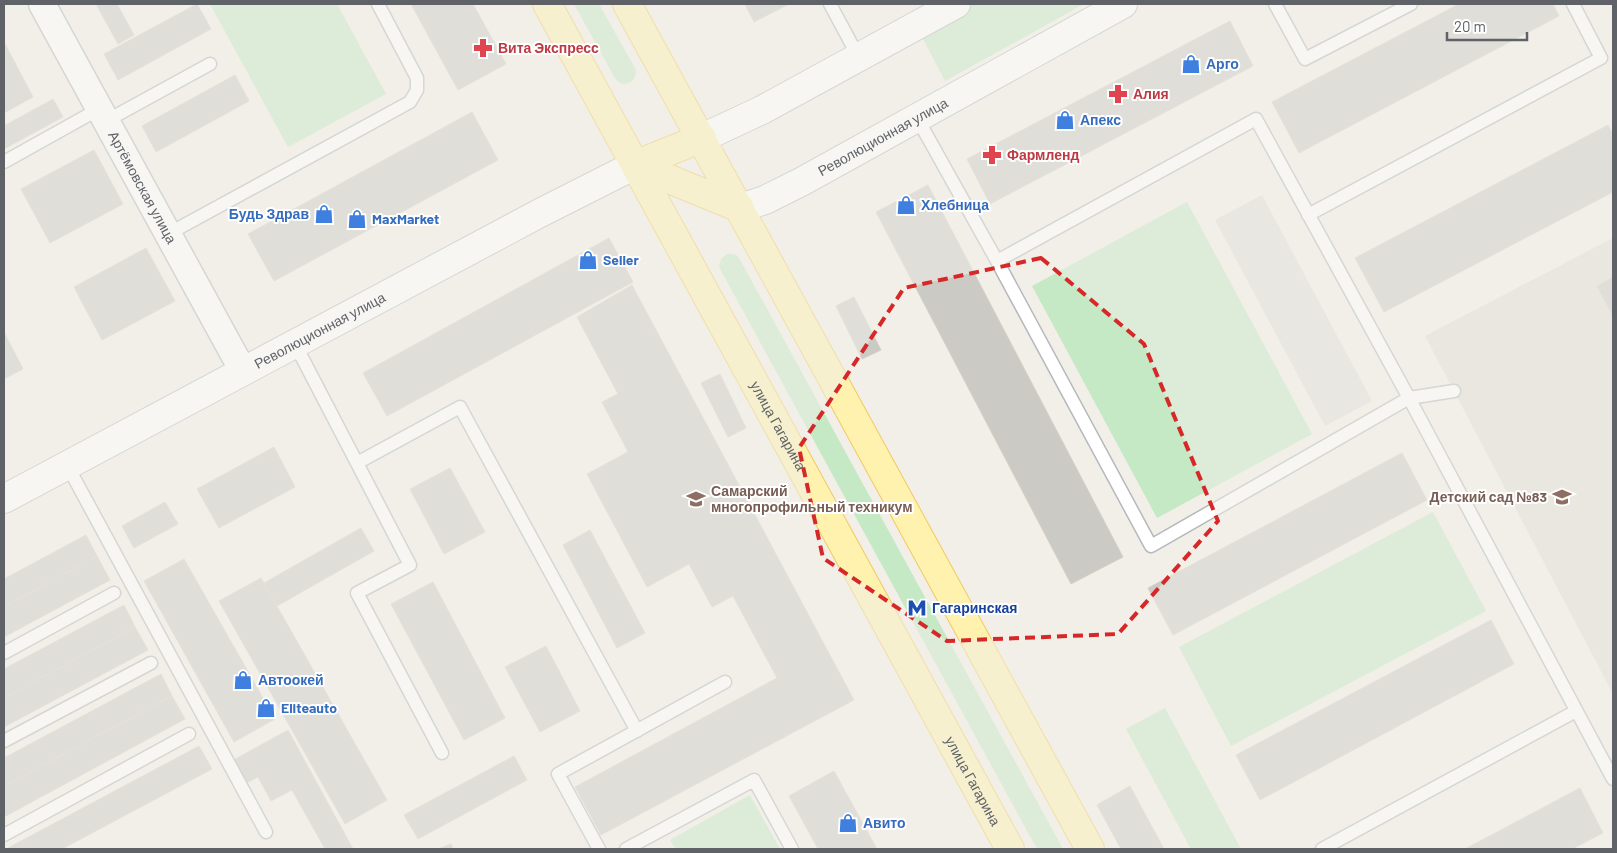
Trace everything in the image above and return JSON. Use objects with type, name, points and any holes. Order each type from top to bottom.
[{"type":"main road","name":"улица Гагарина","points":[[547,4],[1010,849]]},
{"type":"main road","points":[[628,4],[1090,849]]},
{"type":"main road","name":"Революционная улица","points":[[4,498],[571,197],[635,165],[702,138],[762,110],[956,4]]},
{"type":"main road","name":"Революционная улица","points":[[740,208],[765,200],[1123,4]]},
{"type":"main road","points":[[635,165],[740,208]]},
{"type":"street","name":"Артёмовская улица","points":[[42,4],[243,371]]},
{"type":"lane","points":[[168,234],[410,102],[417,90],[417,78],[378,4]]},
{"type":"lane","points":[[830,4],[859,58]]},
{"type":"lane","points":[[1275,4],[1305,59],[1411,4]]},
{"type":"lane","points":[[1308,215],[1601,58],[1574,4]]},
{"type":"lane","points":[[4,162],[210,64]]},
{"type":"lane","points":[[917,118],[997,261],[1151,546],[1409,398],[1454,391]]},
{"type":"lane","points":[[997,261],[1256,120],[1409,398],[1613,779]]},
{"type":"lane","points":[[295,344],[410,565],[357,594],[442,753]]},
{"type":"lane","points":[[357,463],[460,408],[637,731]]},
{"type":"lane","points":[[67,465],[266,832]]},
{"type":"lane","points":[[4,653],[114,593]]},
{"type":"lane","points":[[4,741],[151,663]]},
{"type":"lane","points":[[599,849],[558,774],[725,682]]},
{"type":"lane","points":[[1322,849],[1576,711]]},
{"type":"lane","points":[[4,835],[188,734]]},
{"type":"lane","points":[[626,849],[754,780],[792,849]]},
{"type":"highlighted area","points":[[1041,258],[1144,344],[1218,521],[1118,634],[947,641],[823,558],[799,448],[904,288]]},
{"type":"shaded area","points":[[1262,195],[1372,401],[1325,426],[1215,220]]},
{"type":"shaded area","name":"Детский сад №83","points":[[1613,238],[1613,694],[1425,336]]},
{"type":"green space","points":[[210,4],[337,4],[386,94],[288,147]]},
{"type":"green space","points":[[574,4],[599,4],[636,70],[634,78],[630,82],[622,84],[616,80]]},
{"type":"green space","points":[[973,4],[1084,4],[945,81],[920,33]]},
{"type":"green space","points":[[1187,202],[1312,434],[1157,518],[1032,286]]},
{"type":"green space","points":[[727,254],[738,256],[1063,849],[1037,849],[719,267],[721,259]]},
{"type":"green space","points":[[1433,512],[1486,611],[1231,746],[1179,647]]},
{"type":"green space","points":[[1165,708],[1241,849],[1191,849],[1126,729]]},
{"type":"green space","points":[[750,795],[780,849],[676,849],[670,840]]},
{"type":"building","points":[[96,4],[117,4],[134,35],[118,44]]},
{"type":"building","points":[[197,4],[211,29],[118,80],[104,54]]},
{"type":"building","points":[[411,4],[473,4],[506,64],[458,90]]},
{"type":"building","points":[[745,4],[789,4],[754,22]]},
{"type":"building","points":[[1459,4],[1553,4],[1559,16],[1299,153],[1272,102]]},
{"type":"building","points":[[1230,21],[1253,66],[990,204],[967,159]]},
{"type":"building","points":[[4,42],[33,97],[4,113]]},
{"type":"building","points":[[235,75],[249,101],[156,152],[142,126]]},
{"type":"building","points":[[53,99],[63,117],[4,149],[4,126]]},
{"type":"building","points":[[472,112],[498,160],[274,281],[248,234]]},
{"type":"building","points":[[1608,125],[1613,135],[1613,192],[1384,312],[1355,258]]},
{"type":"building","points":[[94,150],[123,204],[50,243],[21,189]]},
{"type":"building","points":[[928,185],[1123,557],[1071,584],[876,212]]},
{"type":"building","points":[[609,238],[633,282],[387,416],[363,373]]},
{"type":"building","points":[[146,248],[175,301],[102,340],[74,287]]},
{"type":"building","points":[[1613,277],[1613,316],[1597,286]]},
{"type":"building","points":[[632,285],[854,700],[601,835],[575,787],[777,678],[733,596],[712,607],[689,564],[647,587],[587,474],[628,452],[602,402],[618,394],[577,317]]},
{"type":"building","points":[[854,297],[881,350],[862,359],[836,306]]},
{"type":"building","points":[[4,332],[23,369],[4,379]]},
{"type":"building","points":[[720,374],[746,428],[728,437],[701,383]]},
{"type":"building","points":[[274,447],[295,487],[219,528],[197,489]]},
{"type":"building","points":[[1402,453],[1427,500],[1173,635],[1148,588]]},
{"type":"building","points":[[450,468],[485,532],[444,554],[410,489]]},
{"type":"building","points":[[165,502],[178,524],[134,548],[122,526]]},
{"type":"building","points":[[361,528],[374,551],[277,606],[264,583]]},
{"type":"building","points":[[590,530],[645,633],[617,648],[563,545]]},
{"type":"building","points":[[86,535],[97,556],[4,607],[4,579]]},
{"type":"building","points":[[97,556],[110,580],[4,637],[4,607]]},
{"type":"building","points":[[184,559],[275,719],[234,742],[144,581]]},
{"type":"building","points":[[261,578],[387,800],[345,824],[219,601]]},
{"type":"building","points":[[433,582],[505,718],[464,740],[391,604]]},
{"type":"building","points":[[124,605],[135,627],[4,698],[4,669]]},
{"type":"building","points":[[1491,620],[1514,664],[1260,800],[1236,755]]},
{"type":"building","points":[[135,627],[148,650],[4,727],[4,698]]},
{"type":"building","points":[[546,646],[580,711],[540,732],[505,667]]},
{"type":"building","points":[[161,674],[172,696],[4,786],[4,758]]},
{"type":"building","points":[[172,696],[185,719],[4,817],[4,786]]},
{"type":"building","points":[[288,730],[353,849],[325,849],[292,790],[271,801],[258,777],[243,785],[230,762]]},
{"type":"building","points":[[199,746],[212,769],[62,849],[6,849]]},
{"type":"building","points":[[514,756],[527,780],[418,839],[404,815]]},
{"type":"building","points":[[834,771],[877,849],[818,849],[789,796]]},
{"type":"building","points":[[1130,786],[1164,849],[1121,849],[1097,805]]},
{"type":"building","points":[[1580,788],[1603,833],[1572,849],[1465,849]]},
{"type":"building","points":[[451,844],[453,849],[438,849]]},
{"type":"place","name":"Вита Экспресс","points":[[483,48]]},
{"type":"place","name":"Арго","points":[[1191,64]]},
{"type":"place","name":"Алия","points":[[1118,94]]},
{"type":"place","name":"Апекс","points":[[1065,120]]},
{"type":"place","name":"Фармленд","points":[[992,155]]},
{"type":"place","name":"Хлебница","points":[[906,205]]},
{"type":"place","name":"Будь Здрав","points":[[324,214]]},
{"type":"place","name":"MaxMarket","points":[[357,219]]},
{"type":"place","name":"Seller","points":[[588,260]]},
{"type":"place","name":"Детский сад №83","points":[[1562,497]]},
{"type":"place","name":"Самарский многопрофильный техникум","points":[[696,499]]},
{"type":"place","name":"Гагаринская","points":[[917,608]]},
{"type":"place","name":"Автоокей","points":[[243,680]]},
{"type":"place","name":"Eliteauto","points":[[266,708]]},
{"type":"place","name":"Авито","points":[[848,823]]}]
